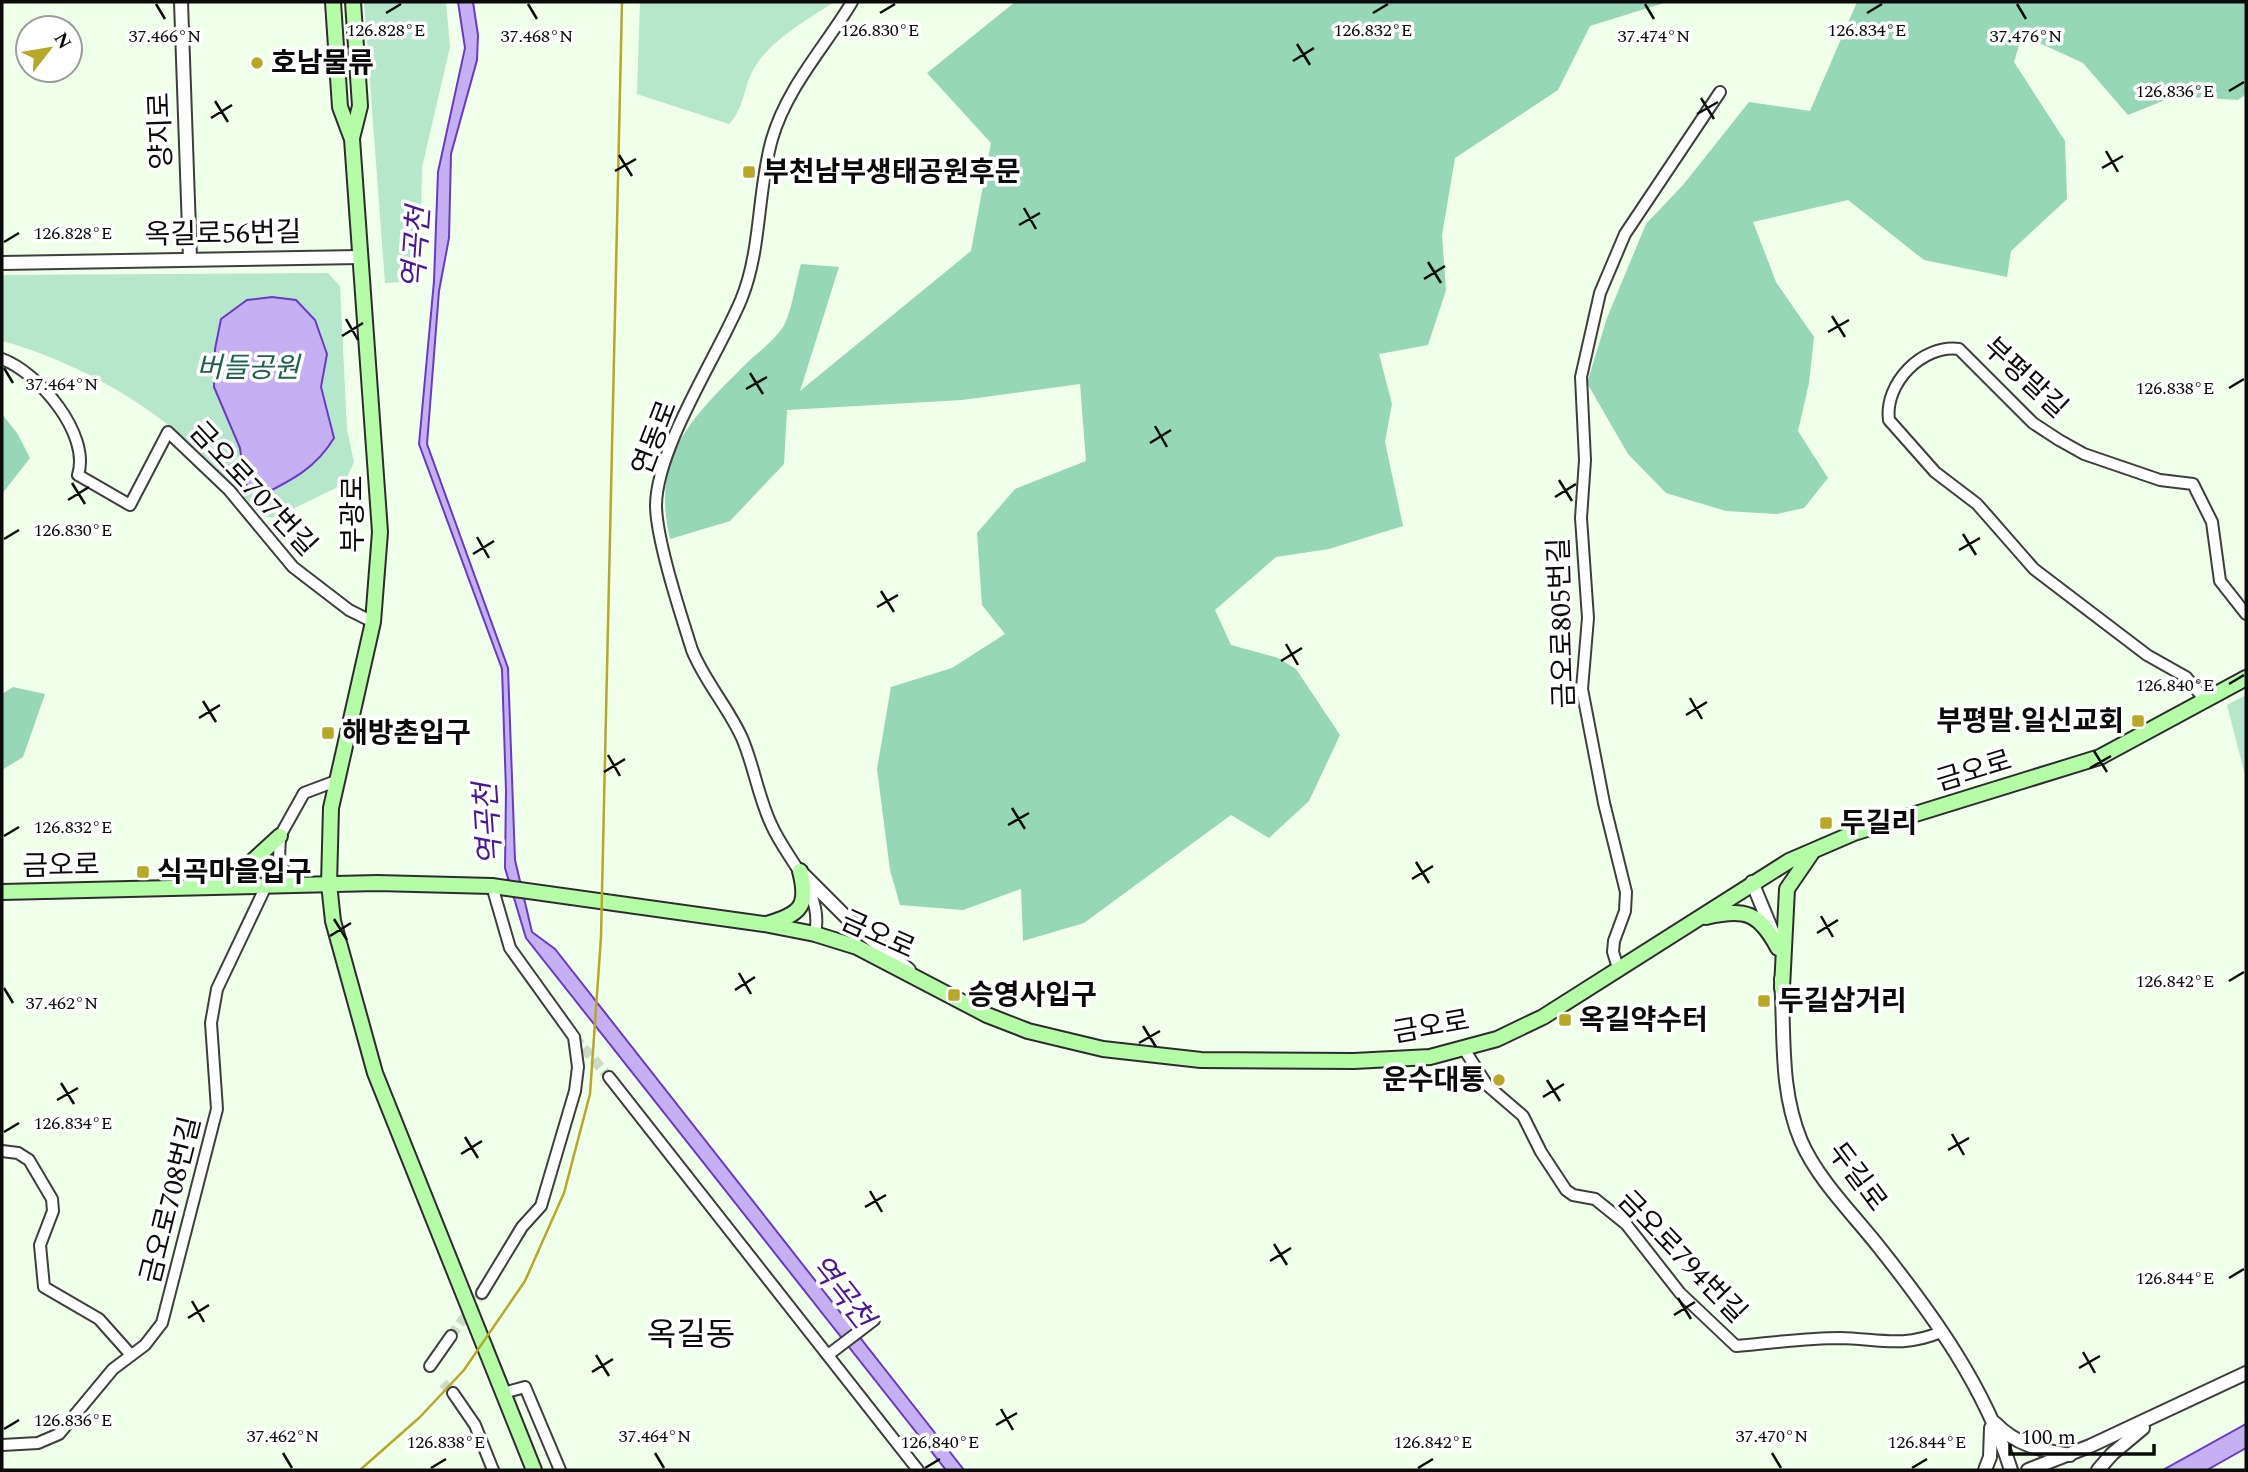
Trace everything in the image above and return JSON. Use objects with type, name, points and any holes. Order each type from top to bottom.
[{"type":"main road","name":"부광로","points":[[333,2],[340,107],[352,139],[380,496],[373,622],[336,781],[329,839],[329,884],[339,943],[375,1073],[534,1470]]},
{"type":"main road","name":"부광로","points":[[352,139],[360,106],[353,2]]},
{"type":"main road","name":"금오로","points":[[2,891],[329,884],[495,887],[564,895],[815,934],[857,947],[988,1015],[1028,1031],[1143,1055],[1200,1060],[1354,1061],[1430,1057],[1497,1039],[1543,1017],[1619,971],[1752,882],[1815,849],[1854,834],[2100,757],[2246,678]]},
{"type":"main road","points":[[206,887],[245,868],[270,848],[280,836]]},
{"type":"main road","points":[[1782,988],[1787,889],[1798,869],[1815,849]]},
{"type":"main road","points":[[764,925],[792,915],[799,908],[805,892],[800,871]]},
{"type":"main road","points":[[1698,918],[1725,913],[1746,913],[1762,923],[1778,948]]},
{"type":"street","name":"양지로","points":[[181,2],[190,258]]},
{"type":"street","name":"연동로","points":[[815,934],[816,905],[800,871],[770,822],[740,735],[701,672],[684,624],[656,508],[664,462],[742,298],[759,227],[772,140],[779,119],[803,73],[852,2]]},
{"type":"street","name":"금오로805번길","points":[[1619,971],[1613,952],[1614,941],[1625,911],[1626,892],[1604,803],[1582,689],[1588,618],[1581,519],[1585,460],[1581,377],[1600,293],[1625,234],[1720,92]]},
{"type":"street","name":"옥길로56번길","points":[[2,263],[360,257]]},
{"type":"street","name":"부평말길","points":[[2205,700],[2186,677],[2169,664],[2147,655],[2034,569],[1977,504],[1935,472],[1889,420],[1891,402],[1903,376],[1917,360],[1927,355],[1959,349],[1972,358],[2033,423],[2059,440],[2084,454],[2160,480],[2193,484],[2212,522],[2220,581],[2246,614]]},
{"type":"street","name":"금오로707번길","points":[[2,359],[29,374],[64,414],[82,463],[78,475],[131,505],[168,432],[229,490],[293,567],[349,610],[373,622]]},
{"type":"street","points":[[303,886],[285,872],[279,859],[280,836],[304,793],[336,781]]},
{"type":"street","points":[[800,871],[846,918],[923,982]]},
{"type":"street","name":"두길로","points":[[1752,882],[1768,916],[1778,948],[1782,988],[1784,1080],[1802,1141],[1823,1176],[1941,1332],[1990,1417],[2011,1470]]},
{"type":"street","name":"금오로708번길","points":[[2,1445],[38,1443],[51,1439],[113,1369],[155,1335],[168,1311],[217,1109],[212,1071],[212,1006],[217,989],[266,886]]},
{"type":"street","points":[[482,1293],[523,1227],[541,1206],[575,1091],[578,1067],[574,1037],[510,948],[495,887]]},
{"type":"street","name":"금오로794번길","points":[[1464,1049],[1488,1084],[1523,1116],[1541,1152],[1566,1190],[1573,1195],[1595,1199],[1626,1224],[1680,1293],[1736,1346],[1839,1338],[1891,1343],[1920,1341],[1941,1332]]},
{"type":"street","points":[[609,1077],[918,1470]]},
{"type":"street","points":[[2,1151],[18,1153],[29,1160],[52,1199],[53,1211],[40,1245],[44,1287],[99,1319],[131,1355]]},
{"type":"street","points":[[828,1355],[874,1320]]},
{"type":"street","points":[[430,1366],[451,1336]]},
{"type":"street","points":[[2028,1470],[2070,1455],[2246,1373]]},
{"type":"street","points":[[503,1393],[525,1387],[560,1470]]},
{"type":"street","points":[[453,1393],[475,1425],[493,1470]]},
{"type":"street","points":[[2098,1470],[2112,1454],[2163,1412]]},
{"type":"street","points":[[1990,1417],[2022,1443],[2070,1455]]},
{"type":"street","points":[[1985,1470],[1992,1446],[1990,1417]]},
{"type":"green space","points":[[364,2],[446,2],[450,47],[422,167],[420,281],[385,283]]},
{"type":"green space","points":[[640,2],[834,2],[788,33],[758,62],[740,107],[729,124],[637,94]]},
{"type":"green space","points":[[1015,2],[1667,2],[1590,26],[1558,90],[1455,158],[1442,235],[1446,290],[1428,345],[1379,354],[1392,404],[1385,442],[1403,526],[1329,549],[1276,557],[1215,610],[1231,645],[1278,658],[1296,669],[1340,735],[1309,801],[1269,838],[1231,815],[1084,923],[1023,941],[1021,889],[963,910],[900,905],[890,870],[877,769],[891,687],[952,668],[1005,634],[982,605],[977,533],[1015,489],[1086,461],[1080,384],[962,400],[787,410],[784,464],[730,521],[670,539],[665,509],[666,483],[672,459],[682,438],[711,400],[781,330],[790,308],[801,264],[839,267],[800,391],[971,251],[991,143],[927,73]]},
{"type":"green space","points":[[1857,2],[2246,2],[2246,94],[2238,100],[2175,96],[2128,115],[2083,63],[2022,35],[2014,62],[2065,141],[2067,199],[2011,251],[2007,277],[1924,260],[1848,200],[1753,222],[1776,282],[1814,337],[1809,383],[1798,431],[1828,478],[1804,508],[1777,514],[1726,511],[1666,493],[1628,454],[1587,383],[1607,318],[1646,224],[1683,185],[1749,102],[1810,111]]},
{"type":"green space","name":"버들공원","points":[[328,273],[340,286],[347,430],[354,462],[344,484],[276,517],[264,517],[192,445],[127,396],[53,358],[2,341],[2,275]]},
{"type":"green space","points":[[2,414],[17,433],[30,458],[2,494]]},
{"type":"green space","points":[[13,687],[45,694],[23,757],[2,770],[2,694]]},
{"type":"green space","points":[[2246,695],[2246,779],[2227,705]]},
{"type":"shaded area","points":[[458,2],[473,2],[478,35],[477,60],[451,154],[449,238],[439,291],[427,444],[508,668],[515,860],[532,932],[555,949],[964,1470],[946,1470],[526,938],[505,868],[506,791],[502,669],[419,444],[434,281],[438,172],[465,48]]},
{"type":"shaded area","points":[[272,297],[296,300],[315,320],[327,354],[321,387],[334,438],[311,465],[262,495],[245,484],[240,448],[214,387],[215,349],[221,319],[247,300]]},
{"type":"shaded area","points":[[2246,1424],[2246,1448],[2207,1470],[2163,1470]]},
{"type":"tunnel","points":[[574,1037],[609,1077]]},
{"type":"tunnel","points":[[451,1336],[482,1293]]},
{"type":"tunnel","points":[[443,1383],[453,1393]]},
{"type":"railway","points":[[360,1470],[420,1417],[464,1370],[525,1281],[564,1193],[590,1094],[601,937],[622,2]]},
{"type":"place","name":"호남물류","points":[[257,63]]},
{"type":"place","name":"부천남부생태공원후문","points":[[749,172]]},
{"type":"place","name":"부평말.일신교회","points":[[2138,721]]},
{"type":"place","name":"해방촌입구","points":[[328,733]]},
{"type":"place","name":"두길리","points":[[1826,823]]},
{"type":"place","name":"식곡마을입구","points":[[143,872]]},
{"type":"place","name":"승영사입구","points":[[954,995]]},
{"type":"place","name":"두길삼거리","points":[[1764,1001]]},
{"type":"place","name":"옥길약수터","points":[[1565,1020]]},
{"type":"place","name":"운수대통","points":[[1499,1080]]},
{"type":"district","name":"옥길동","points":[[691,1335]]},
{"type":"water label","name":"역곡천","points":[[417,248]]},
{"type":"water label","name":"역곡천","points":[[489,824]]},
{"type":"water label","name":"역곡천","points":[[841,1292]]}]
